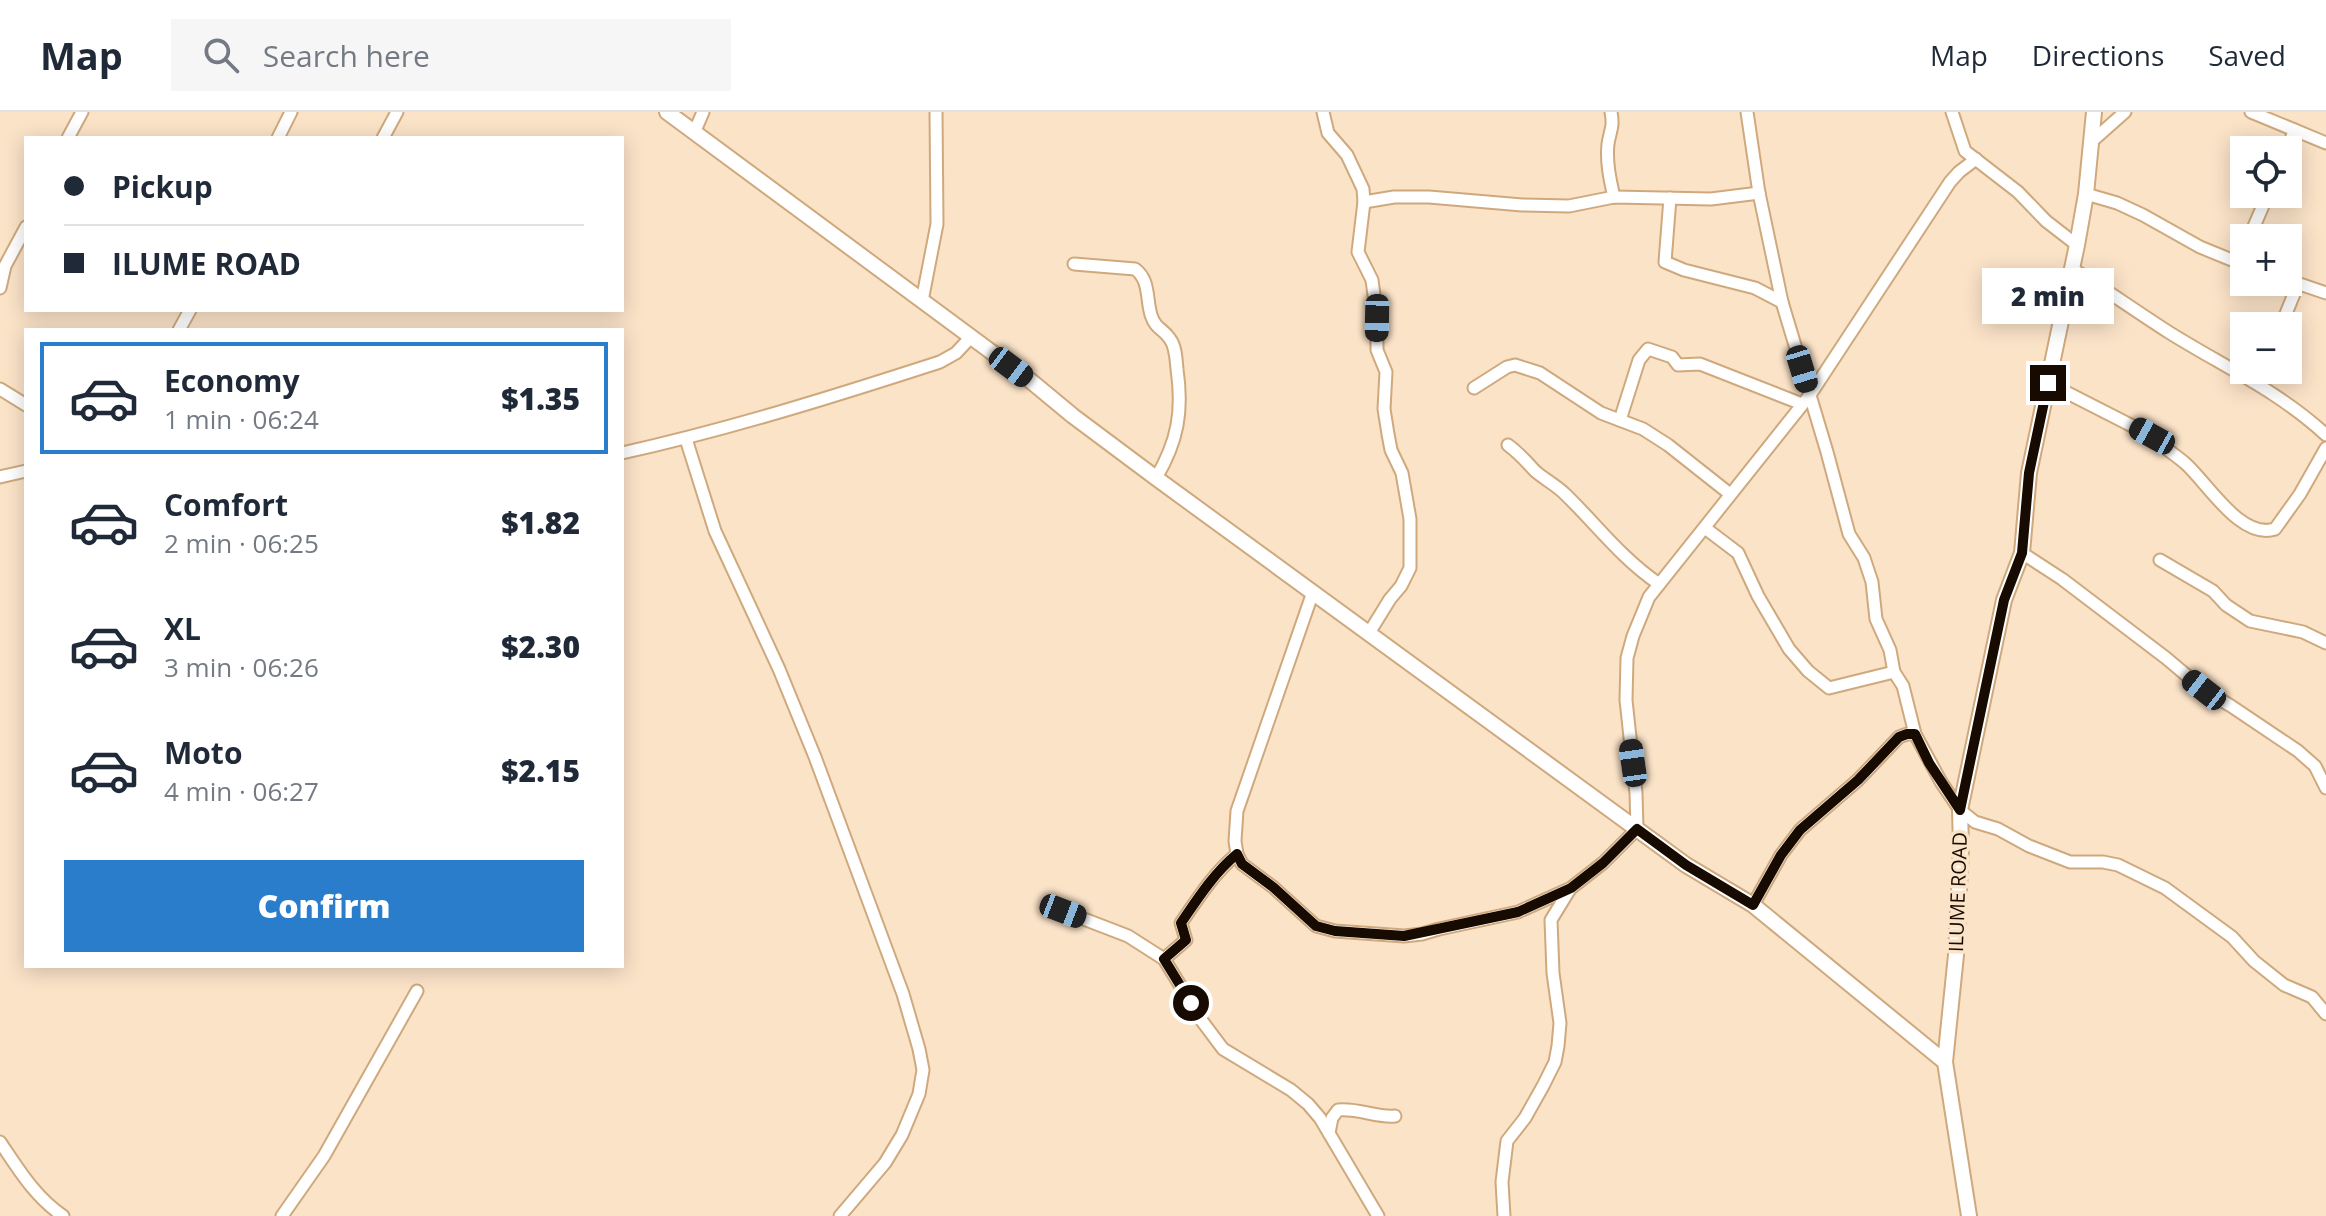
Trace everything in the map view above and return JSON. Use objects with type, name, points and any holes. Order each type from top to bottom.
[{"type":"street","points":[[69,136],[82,112]]},
{"type":"street","points":[[279,136],[291,112]]},
{"type":"street","points":[[384,136],[397,112]]},
{"type":"street","points":[[667,112],[1156,478],[1686,865],[1753,905],[1945,1062]]},
{"type":"street","points":[[694,133],[703,112]]},
{"type":"street","points":[[922,301],[937,224],[936,112]]},
{"type":"street","points":[[1323,112],[1328,133],[1347,155],[1363,189],[1358,252],[1372,280],[1377,350],[1386,372],[1384,409],[1391,450],[1402,473],[1411,544],[1410,568],[1406,578],[1369,633]]},
{"type":"street","points":[[1611,112],[1614,126],[1608,143],[1608,163],[1614,197]]},
{"type":"street","points":[[1747,112],[1759,193],[1806,400],[1849,534],[1864,558],[1872,582],[1876,619],[1890,650],[1894,672],[1903,686],[1915,734],[1929,763],[1960,810],[1975,822],[1998,829],[2029,846],[2070,862],[2118,865],[2165,888],[2232,937],[2254,961],[2284,985],[2312,997],[2326,1014]]},
{"type":"street","points":[[1952,112],[1965,151],[2018,192],[2046,221],[2077,245]]},
{"type":"street","name":"ILUME ROAD","points":[[1969,1216],[1945,1062],[1956,955],[1960,810],[2004,600],[2022,553],[2029,473],[2077,245],[2086,194],[2094,112]]},
{"type":"street","points":[[2090,143],[2125,112]]},
{"type":"street","points":[[2251,112],[2326,143]]},
{"type":"street","points":[[2292,136],[2295,130]]},
{"type":"street","points":[[1313,592],[1237,811],[1235,841],[1242,864],[1273,887],[1306,919],[1316,926],[1335,931],[1404,936],[1422,934],[1518,912],[1571,888],[1603,863],[1637,829],[1626,700],[1627,658],[1649,597],[1806,400],[1950,182],[1976,159]]},
{"type":"street","points":[[1364,202],[1394,197],[1429,197],[1509,205],[1569,206],[1614,197],[1711,199],[1759,193]]},
{"type":"street","points":[[2086,194],[2117,203],[2200,247],[2230,259]]},
{"type":"street","points":[[1670,198],[1665,262],[1684,270],[1755,288],[1782,302]]},
{"type":"street","points":[[0,288],[5,266],[24,231]]},
{"type":"street","points":[[1074,264],[1135,269],[1142,274],[1151,315],[1158,329],[1170,338],[1175,351],[1181,392],[1178,422],[1173,445],[1156,478]]},
{"type":"street","points":[[2071,268],[2172,334],[2230,363]]},
{"type":"street","points":[[2302,285],[2326,293]]},
{"type":"street","points":[[624,453],[686,439],[940,362],[956,353],[971,337]]},
{"type":"street","points":[[1620,420],[1639,360],[1648,349],[1672,357],[1678,365],[1700,364],[1806,400]]},
{"type":"street","points":[[1474,388],[1507,367],[1522,366],[1540,373],[1601,413],[1643,429],[1730,494]]},
{"type":"street","points":[[2048,383],[2152,436],[2164,449],[2186,464],[2237,518],[2262,530],[2275,529],[2300,494],[2326,448]]},
{"type":"street","points":[[2266,384],[2326,435]]},
{"type":"street","points":[[0,389],[24,404]]},
{"type":"street","points":[[686,439],[715,531],[779,669],[815,757],[903,994],[919,1049],[923,1070],[919,1094],[902,1135],[885,1163],[840,1216]]},
{"type":"street","points":[[1508,445],[1563,492],[1627,560],[1659,584]]},
{"type":"street","points":[[0,477],[24,471]]},
{"type":"street","points":[[1705,528],[1738,553],[1758,596],[1789,649],[1819,681],[1829,688],[1840,687],[1894,672]]},
{"type":"street","points":[[2022,553],[2062,579],[2204,690],[2298,751],[2315,766],[2326,788]]},
{"type":"street","points":[[2160,560],[2213,591],[2226,605],[2250,621],[2303,632],[2326,643]]},
{"type":"street","points":[[1753,905],[1781,855],[1800,830],[1858,780],[1899,737],[1915,734]]},
{"type":"street","points":[[1164,959],[1186,940],[1181,923],[1224,865],[1237,854]]},
{"type":"street","points":[[1504,1216],[1502,1182],[1507,1141],[1525,1118],[1555,1062],[1560,1023],[1553,973],[1551,920],[1571,888]]},
{"type":"street","points":[[1063,911],[1128,936],[1164,959],[1223,1049],[1300,1097],[1314,1111],[1378,1216]]},
{"type":"street","points":[[282,1216],[324,1156],[417,991]]},
{"type":"street","points":[[1329,1133],[1332,1118],[1338,1110],[1395,1116]]},
{"type":"street","points":[[0,1142],[28,1184],[46,1204],[63,1216]]},
{"type":"route","points":[[1191,1003],[1164,959],[1186,940],[1181,923],[1224,865],[1237,854],[1242,864],[1316,926],[1335,931],[1404,936],[1518,912],[1571,888],[1603,863],[1637,829],[1686,865],[1753,905],[1781,855],[1800,830],[1847,791],[1899,737],[1907,734],[1915,734],[1929,763],[1960,810],[2004,600],[2022,553],[2029,473],[2048,383]]}]
